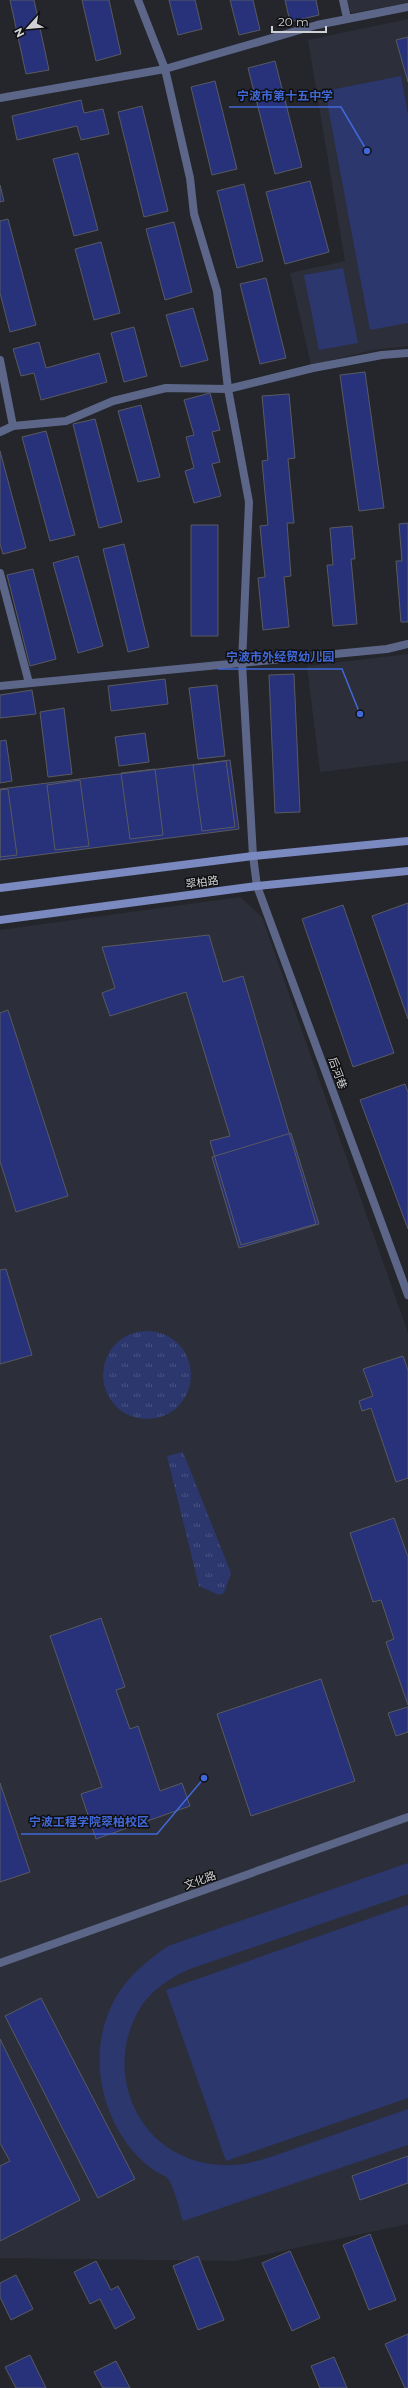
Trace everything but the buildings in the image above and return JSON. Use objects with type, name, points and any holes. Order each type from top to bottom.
[{"type":"main road","name":"翠柏路","points":[[0,888],[253,856],[408,842]]},
{"type":"main road","name":"翠柏路","points":[[0,920],[257,886],[408,871]]},
{"type":"street","name":"后河巷","points":[[138,0],[164,68],[190,178],[194,214],[217,291],[228,388],[249,502],[242,663],[253,856],[257,886],[406,1282],[408,1295]]},
{"type":"street","points":[[342,0],[347,18]]},
{"type":"street","points":[[0,98],[164,68],[317,25],[408,7]]},
{"type":"street","points":[[0,432],[13,426],[66,421],[113,401],[166,388],[228,388],[382,355],[408,353]]},
{"type":"street","points":[[0,360],[13,426]]},
{"type":"street","points":[[0,573],[29,683]]},
{"type":"street","points":[[0,686],[387,649],[408,644]]},
{"type":"street","name":"文化路","points":[[0,1964],[408,1817]]},
{"type":"shaded area","points":[[347,0],[408,0],[408,3],[351,13]]},
{"type":"shaded area","points":[[408,19],[408,346],[373,350],[311,365],[290,273],[345,261],[308,40]]},
{"type":"shaded area","points":[[408,654],[408,761],[320,772],[307,666]]},
{"type":"shaded area","points":[[240,897],[262,917],[408,1333],[408,2224],[235,2261],[0,2258],[0,930]]},
{"type":"green space","points":[[401,76],[408,115],[408,323],[370,330],[325,91]]},
{"type":"green space","points":[[343,268],[358,343],[319,350],[304,275]]},
{"type":"green space","points":[[147,1331],[164,1334],[178,1344],[188,1358],[191,1375],[188,1392],[178,1406],[164,1416],[147,1419],[130,1416],[116,1406],[106,1392],[103,1375],[106,1358],[116,1344],[130,1334]]},
{"type":"green space","points":[[183,1452],[231,1573],[224,1593],[219,1595],[199,1586],[167,1456]]},
{"type":"green space","points":[[408,1863],[408,1894],[187,1970],[169,1980],[151,1994],[142,2005],[130,2031],[125,2057],[126,2084],[135,2108],[149,2130],[168,2148],[192,2160],[221,2165],[254,2162],[408,2109],[408,2145],[183,2221],[175,2193],[170,2182],[165,2176],[155,2171],[138,2157],[125,2141],[115,2124],[103,2089],[100,2070],[102,2033],[108,2015],[121,1989],[139,1969],[168,1946]]},
{"type":"green space","points":[[408,1905],[408,2098],[226,2161],[166,1990]]},
{"type":"place","name":"宁波市第十五中学","points":[[367,151]]},
{"type":"place","name":"宁波市外经贸幼儿园","points":[[360,714]]},
{"type":"place","name":"宁波工程学院翠柏校区","points":[[204,1778]]}]
